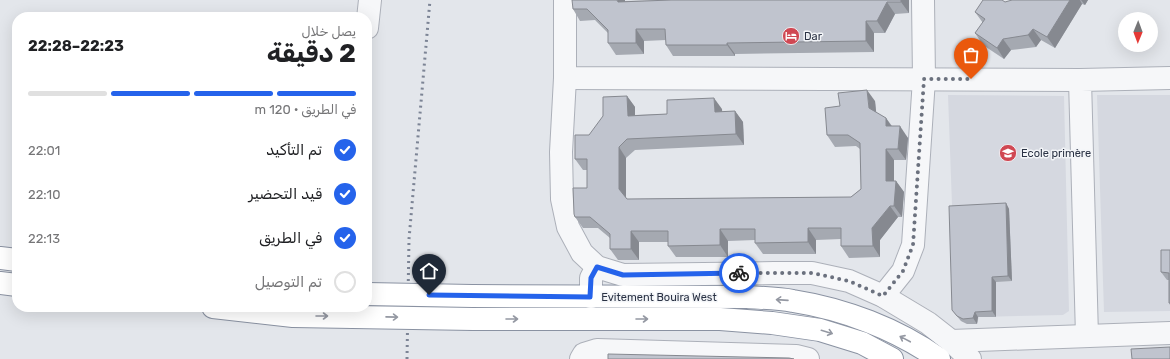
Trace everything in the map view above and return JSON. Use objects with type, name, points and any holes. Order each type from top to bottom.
[{"type":"highway","points":[[0,258],[12,259]]},
{"type":"highway","points":[[0,283],[12,284]]},
{"type":"highway","name":"Evitement Bouira West","points":[[372,294],[590,297],[747,297],[792,300],[822,306],[863,319],[903,337],[939,359]]},
{"type":"highway","name":"Evitement Bouira West","points":[[295,312],[353,316],[473,319],[720,320],[772,323],[820,330],[862,343],[892,359]]},
{"type":"street","points":[[369,12],[370,0]]},
{"type":"street","points":[[565,0],[565,78],[561,152],[562,199],[568,227],[582,253],[597,267],[623,275],[812,273],[849,281],[883,296],[928,323],[951,341],[970,359]]},
{"type":"street","points":[[883,296],[903,271],[913,245],[924,79],[923,0]]},
{"type":"street","points":[[565,78],[1080,80],[1170,78]]},
{"type":"street","points":[[1080,80],[1087,336]]},
{"type":"street","points":[[590,297],[591,278],[597,267]]},
{"type":"street","points":[[951,341],[1170,333]]},
{"type":"street","points":[[581,359],[584,354],[597,350],[796,356],[808,359]]},
{"type":"shaded area","name":"Ecole primère","points":[[948,95],[1064,96],[1069,311],[1063,315],[979,317],[977,324],[967,324],[961,321],[956,315]]},
{"type":"shaded area","points":[[1097,95],[1170,95],[1170,311],[1104,312]]},
{"type":"building","points":[[572,0],[617,0],[618,2],[671,0],[901,0],[901,2],[887,2],[877,21],[866,21],[866,41],[727,43],[727,45],[666,45],[665,29],[636,29],[636,43],[608,43],[608,30],[587,9],[573,9]]},
{"type":"building","points":[[983,0],[1002,0],[1005,2],[1012,0],[1070,0],[1047,37],[1033,29],[1028,35],[1003,39],[997,48],[975,33],[985,19],[975,12]]},
{"type":"building","points":[[867,90],[869,108],[886,118],[886,126],[900,126],[898,149],[886,149],[886,181],[896,181],[894,206],[890,206],[872,228],[873,246],[841,246],[841,228],[808,228],[808,242],[755,243],[755,229],[720,229],[720,245],[668,246],[668,231],[631,231],[631,249],[610,249],[610,234],[590,217],[575,217],[573,188],[587,188],[587,159],[575,159],[575,135],[589,135],[603,116],[603,97],[627,96],[628,116],[667,114],[667,100],[714,98],[715,112],[735,111],[736,134],[627,139],[619,147],[619,189],[627,199],[851,197],[861,189],[860,143],[848,135],[827,135],[825,108],[840,106],[838,93]]},
{"type":"building","points":[[1006,203],[1008,276],[992,277],[992,311],[975,312],[973,318],[963,319],[957,316],[952,310],[949,206]]},
{"type":"building","points":[[1161,250],[1170,250],[1170,303],[1169,273],[1161,272]]},
{"type":"building","points":[[1170,347],[1170,359],[1132,359],[1131,349]]},
{"type":"building","points":[[608,354],[789,358],[794,359],[608,359]]},
{"type":"railway","points":[[407,359],[409,239],[430,0]]},
{"type":"way so far","points":[[739,273],[812,273],[849,281],[883,296],[903,271],[913,245],[924,79],[971,79]]},
{"type":"place","name":"Dar","points":[[791,36]]},
{"type":"place","name":"Ecole primère","points":[[1008,153]]},
{"type":"route","points":[[429,295],[590,297],[591,278],[597,267],[623,275],[739,273]]}]
